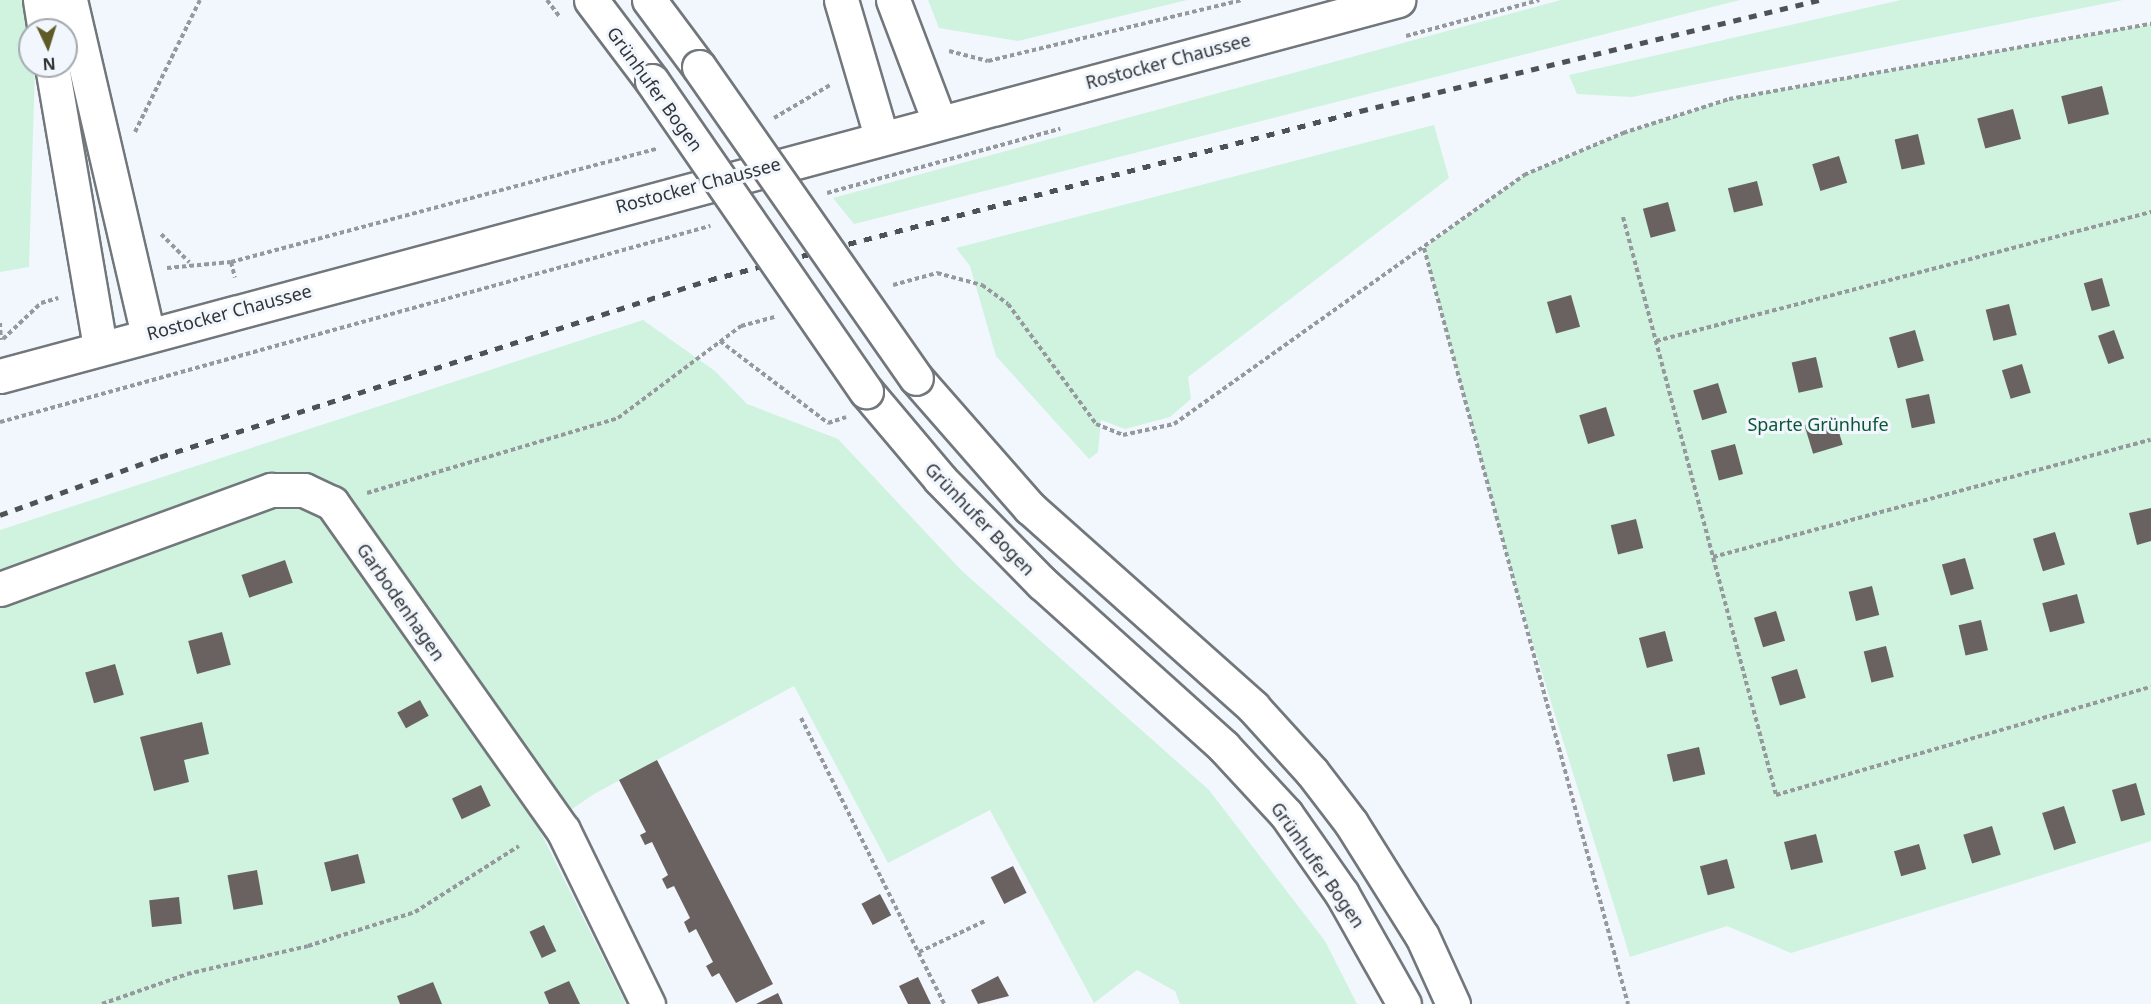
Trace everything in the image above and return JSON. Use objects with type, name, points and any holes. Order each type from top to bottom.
[{"type":"main road","points":[[40,0],[43,18]]},
{"type":"main road","points":[[70,0],[131,277],[148,335]]},
{"type":"main road","name":"Grünhufer Bogen","points":[[591,0],[652,81],[853,405],[940,479],[1042,583],[1223,746],[1286,814],[1342,894],[1404,1004]]},
{"type":"main road","points":[[649,0],[699,67],[916,378],[1030,508],[1252,707],[1312,772],[1351,823],[1422,936],[1453,1004]]},
{"type":"main road","points":[[841,0],[881,136]]},
{"type":"main road","points":[[893,0],[939,121]]},
{"type":"main road","name":"Rostocker Chaussee","points":[[0,376],[881,136],[1398,0]]},
{"type":"main road","points":[[54,78],[100,348]]},
{"type":"main road","name":"Garbodenhagen","points":[[0,589],[271,490],[304,490],[332,503],[563,830],[648,1004]]},
{"type":"path","points":[[136,143],[135,132],[200,0]]},
{"type":"path","points":[[916,60],[950,51],[988,61],[1243,0]]},
{"type":"path","points":[[1401,37],[1539,0]]},
{"type":"path","points":[[888,286],[937,273],[982,285],[1008,304],[1096,424],[1123,435],[1174,424],[1524,175],[1623,133],[1729,99],[2151,24]]},
{"type":"path","points":[[766,120],[823,87],[864,76]]},
{"type":"path","points":[[816,196],[1069,127]]},
{"type":"path","points":[[131,277],[190,262],[231,262],[663,147]]},
{"type":"path","points":[[1656,341],[2151,212]]},
{"type":"path","points":[[1623,217],[1776,795],[2151,687]]},
{"type":"path","points":[[0,422],[724,222]]},
{"type":"path","points":[[157,225],[190,262]]},
{"type":"path","points":[[1424,248],[1628,1004]]},
{"type":"path","points":[[1,341],[41,303],[89,289]]},
{"type":"path","points":[[332,503],[618,418],[741,326],[787,314]]},
{"type":"path","points":[[0,323],[1,341]]},
{"type":"path","points":[[720,341],[828,423],[853,405],[856,425]]},
{"type":"path","points":[[1713,556],[2151,440]]},
{"type":"path","points":[[801,718],[944,1004]]},
{"type":"path","points":[[102,1004],[187,974],[308,946],[415,912],[519,846]]},
{"type":"path","points":[[919,952],[987,920]]},
{"type":"green space","points":[[0,0],[29,0],[29,18],[18,18],[18,78],[35,78],[29,267],[0,272]]},
{"type":"green space","points":[[928,0],[1187,0],[1018,41],[939,28]]},
{"type":"green space","points":[[1561,0],[1740,0],[854,224],[833,198]]},
{"type":"green space","points":[[1901,0],[2123,0],[1632,97],[1577,94],[1569,75]]},
{"type":"green space","name":"Sparte Grünhufe","points":[[2151,24],[2151,841],[1791,953],[1727,926],[1630,957],[1516,589],[1424,248],[1524,175],[1623,133],[1729,99]]},
{"type":"green space","points":[[1434,125],[1449,178],[1188,377],[1191,399],[1170,417],[1125,429],[1101,420],[1098,452],[1089,459],[996,356],[970,266],[956,248]]},
{"type":"green space","points":[[643,320],[715,371],[747,404],[838,439],[962,571],[1209,790],[1325,941],[1357,1004],[1180,1004],[1175,991],[1137,970],[1094,1003],[990,810],[888,863],[794,686],[594,794],[540,831],[626,1004],[0,1004],[0,530]]},
{"type":"building","points":[[2102,86],[2109,114],[2068,124],[2061,96]]},
{"type":"building","points":[[2013,109],[2021,139],[1985,149],[1977,119]]},
{"type":"building","points":[[1918,134],[1925,164],[1902,170],[1895,139]]},
{"type":"building","points":[[1839,156],[1847,183],[1820,191],[1812,164]]},
{"type":"building","points":[[1757,181],[1763,205],[1734,213],[1728,188]]},
{"type":"building","points":[[1668,202],[1676,231],[1651,238],[1643,209]]},
{"type":"building","points":[[2102,278],[2110,306],[2092,311],[2084,283]]},
{"type":"building","points":[[1571,295],[1580,327],[1556,334],[1547,302]]},
{"type":"building","points":[[2009,304],[2017,335],[1993,341],[1986,310]]},
{"type":"building","points":[[1915,330],[1924,361],[1898,368],[1889,337]]},
{"type":"building","points":[[2114,330],[2124,358],[2108,364],[2098,336]]},
{"type":"building","points":[[1816,357],[1823,387],[1799,393],[1792,363]]},
{"type":"building","points":[[2022,364],[2031,393],[2011,399],[2002,370]]},
{"type":"building","points":[[1718,383],[1727,413],[1702,420],[1693,391]]},
{"type":"building","points":[[1929,394],[1935,423],[1912,428],[1906,399]]},
{"type":"building","points":[[1606,407],[1615,436],[1588,444],[1579,415]]},
{"type":"building","points":[[1834,416],[1843,445],[1813,454],[1804,425]]},
{"type":"building","points":[[1735,444],[1743,474],[1719,480],[1711,450]]},
{"type":"building","points":[[2151,508],[2151,541],[2137,545],[2129,513]]},
{"type":"building","points":[[1636,519],[1643,548],[1618,554],[1611,525]]},
{"type":"building","points":[[2055,532],[2065,565],[2043,571],[2033,539]]},
{"type":"building","points":[[1965,558],[1974,589],[1951,595],[1942,565]]},
{"type":"building","points":[[285,560],[293,583],[249,598],[242,575]]},
{"type":"building","points":[[1872,586],[1879,615],[1856,621],[1849,592]]},
{"type":"building","points":[[2077,594],[2085,623],[2050,632],[2042,603]]},
{"type":"building","points":[[1776,611],[1785,641],[1763,647],[1754,618]]},
{"type":"building","points":[[1981,620],[1988,650],[1966,655],[1959,625]]},
{"type":"building","points":[[1665,631],[1673,661],[1647,668],[1639,638]]},
{"type":"building","points":[[222,632],[231,665],[197,674],[188,641]]},
{"type":"building","points":[[1886,646],[1894,677],[1871,683],[1864,652]]},
{"type":"building","points":[[115,664],[124,695],[94,703],[85,673]]},
{"type":"building","points":[[1797,669],[1806,698],[1780,706],[1771,677]]},
{"type":"building","points":[[420,700],[429,716],[406,728],[397,713]]},
{"type":"building","points":[[202,722],[209,754],[184,760],[189,782],[154,791],[140,737]]},
{"type":"building","points":[[1699,747],[1705,774],[1673,782],[1667,754]]},
{"type":"building","points":[[657,760],[773,984],[736,1003],[719,973],[712,977],[706,966],[713,962],[696,929],[689,933],[684,922],[690,918],[674,886],[667,889],[662,879],[668,875],[652,842],[645,845],[640,835],[646,832],[619,780]]},
{"type":"building","points":[[2136,783],[2145,815],[2121,822],[2112,790]]},
{"type":"building","points":[[481,785],[491,806],[462,819],[452,799]]},
{"type":"building","points":[[2064,806],[2076,843],[2054,850],[2042,813]]},
{"type":"building","points":[[1992,826],[2001,855],[1972,863],[1963,835]]},
{"type":"building","points":[[1816,834],[1823,862],[1791,870],[1784,842]]},
{"type":"building","points":[[1919,844],[1926,869],[1901,876],[1894,851]]},
{"type":"building","points":[[358,854],[365,883],[331,892],[324,862]]},
{"type":"building","points":[[1727,859],[1735,888],[1708,895],[1700,866]]},
{"type":"building","points":[[1013,866],[1027,893],[1004,904],[991,877]]},
{"type":"building","points":[[257,870],[263,904],[234,910],[227,875]]},
{"type":"building","points":[[880,894],[891,915],[873,925],[861,904]]},
{"type":"building","points":[[179,897],[182,924],[152,927],[149,900]]},
{"type":"building","points":[[544,925],[556,951],[542,958],[529,932]]},
{"type":"building","points":[[998,976],[1009,996],[978,1004],[971,990]]},
{"type":"building","points":[[918,977],[931,1004],[908,1004],[899,986]]},
{"type":"building","points":[[569,981],[580,1004],[549,1004],[544,992]]},
{"type":"building","points":[[433,982],[442,1004],[400,1004],[397,996]]},
{"type":"building","points":[[778,993],[783,1004],[756,1004]]},
{"type":"railway","points":[[0,515],[160,457],[709,280],[1360,111],[1819,0]]}]
